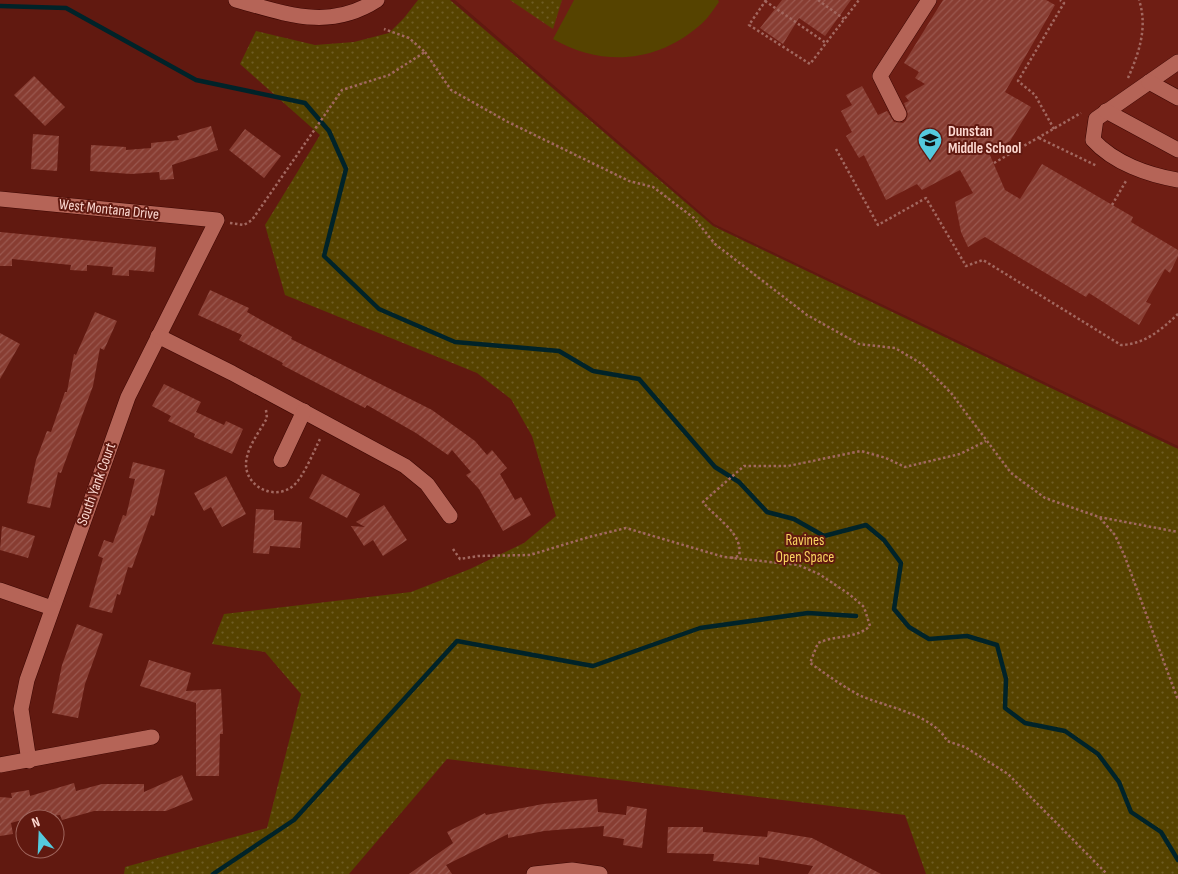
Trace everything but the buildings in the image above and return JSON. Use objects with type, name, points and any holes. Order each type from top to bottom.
[{"type":"street","points":[[242,1],[302,17],[330,18],[355,13],[377,0]]},
{"type":"street","points":[[899,114],[880,76],[929,0]]},
{"type":"street","points":[[1178,62],[1096,119],[1093,140],[1103,151],[1122,162],[1159,177],[1178,180]]},
{"type":"street","points":[[1149,82],[1178,98]]},
{"type":"street","points":[[1106,111],[1178,150]]},
{"type":"street","name":"West Montana Drive","points":[[0,199],[96,207],[214,226]]},
{"type":"street","name":"South Yank Court","points":[[29,761],[22,724],[23,695],[52,608],[125,405],[214,226]]},
{"type":"street","points":[[158,336],[406,466],[427,484],[450,516]]},
{"type":"street","points":[[280,460],[304,411]]},
{"type":"street","points":[[0,590],[52,608]]},
{"type":"street","points":[[0,765],[152,737]]},
{"type":"street","points":[[534,874],[572,870],[600,874]]},
{"type":"path","points":[[826,43],[766,0],[749,24],[810,64],[826,43],[844,19],[858,0]]},
{"type":"path","points":[[818,0],[844,19]]},
{"type":"path","points":[[1054,129],[1035,95],[1018,81],[1064,3],[1060,0]]},
{"type":"path","points":[[1124,84],[1138,56],[1143,32],[1140,0]]},
{"type":"path","points":[[384,29],[409,38],[425,52],[452,90],[508,122],[629,181],[653,187],[694,218],[715,244],[807,316],[859,344],[895,348],[922,364],[951,393],[1011,473],[1045,498],[1099,517],[1178,532]]},
{"type":"path","points":[[214,226],[221,234],[230,223],[244,225],[252,220],[342,90],[389,75],[425,52]]},
{"type":"path","points":[[994,163],[1039,138]]},
{"type":"path","points":[[836,149],[878,225],[926,198],[966,266],[984,260],[1121,345],[1136,344],[1161,330],[1178,314]]},
{"type":"path","points":[[1112,205],[1127,179]]},
{"type":"path","points":[[730,558],[739,556],[740,549],[735,536],[703,502],[744,466],[788,466],[861,451],[886,458],[905,467],[960,454],[986,441]]},
{"type":"path","points":[[1099,517],[1115,535],[1125,558],[1178,700]]},
{"type":"path","points":[[453,548],[460,559],[478,556],[530,555],[626,528],[730,558],[798,565],[819,574],[849,594],[864,607],[870,626],[863,633],[818,643],[810,662],[860,695],[933,724],[944,734],[947,741],[965,747],[1008,774],[1107,874]]},
{"type":"shaded area","points":[[455,0],[1178,0],[1178,446],[714,224]]},
{"type":"green space","name":"Ravines Open Space","points":[[418,0],[450,0],[713,226],[1178,449],[1178,874],[926,874],[905,815],[447,759],[349,874],[124,874],[125,867],[267,828],[301,694],[265,652],[212,644],[224,614],[411,592],[470,569],[524,543],[556,516],[532,436],[511,399],[477,373],[285,295],[265,225],[320,135],[240,64],[256,31],[315,45],[354,42],[389,33]]},
{"type":"green space","points":[[510,0],[562,0],[553,29]]},
{"type":"green space","points":[[574,0],[718,0],[719,2],[702,24],[665,48],[647,54],[609,57],[590,54],[553,39]]},
{"type":"waterway","points":[[0,6],[66,8],[196,80],[305,103],[329,131],[346,169],[324,256],[379,309],[455,342],[559,351],[593,371],[639,379],[715,467],[739,482],[767,512],[794,519],[824,536],[866,525],[884,540],[901,563],[894,609],[909,627],[929,639],[967,636],[997,645],[1006,679],[1005,708],[1025,723],[1065,731],[1098,754],[1119,782],[1131,812],[1161,832],[1178,860]]},
{"type":"waterway","points":[[213,874],[294,820],[457,641],[593,666],[700,628],[808,613],[856,616]]},
{"type":"place","name":"Dunstan Middle School","points":[[930,161]]}]
